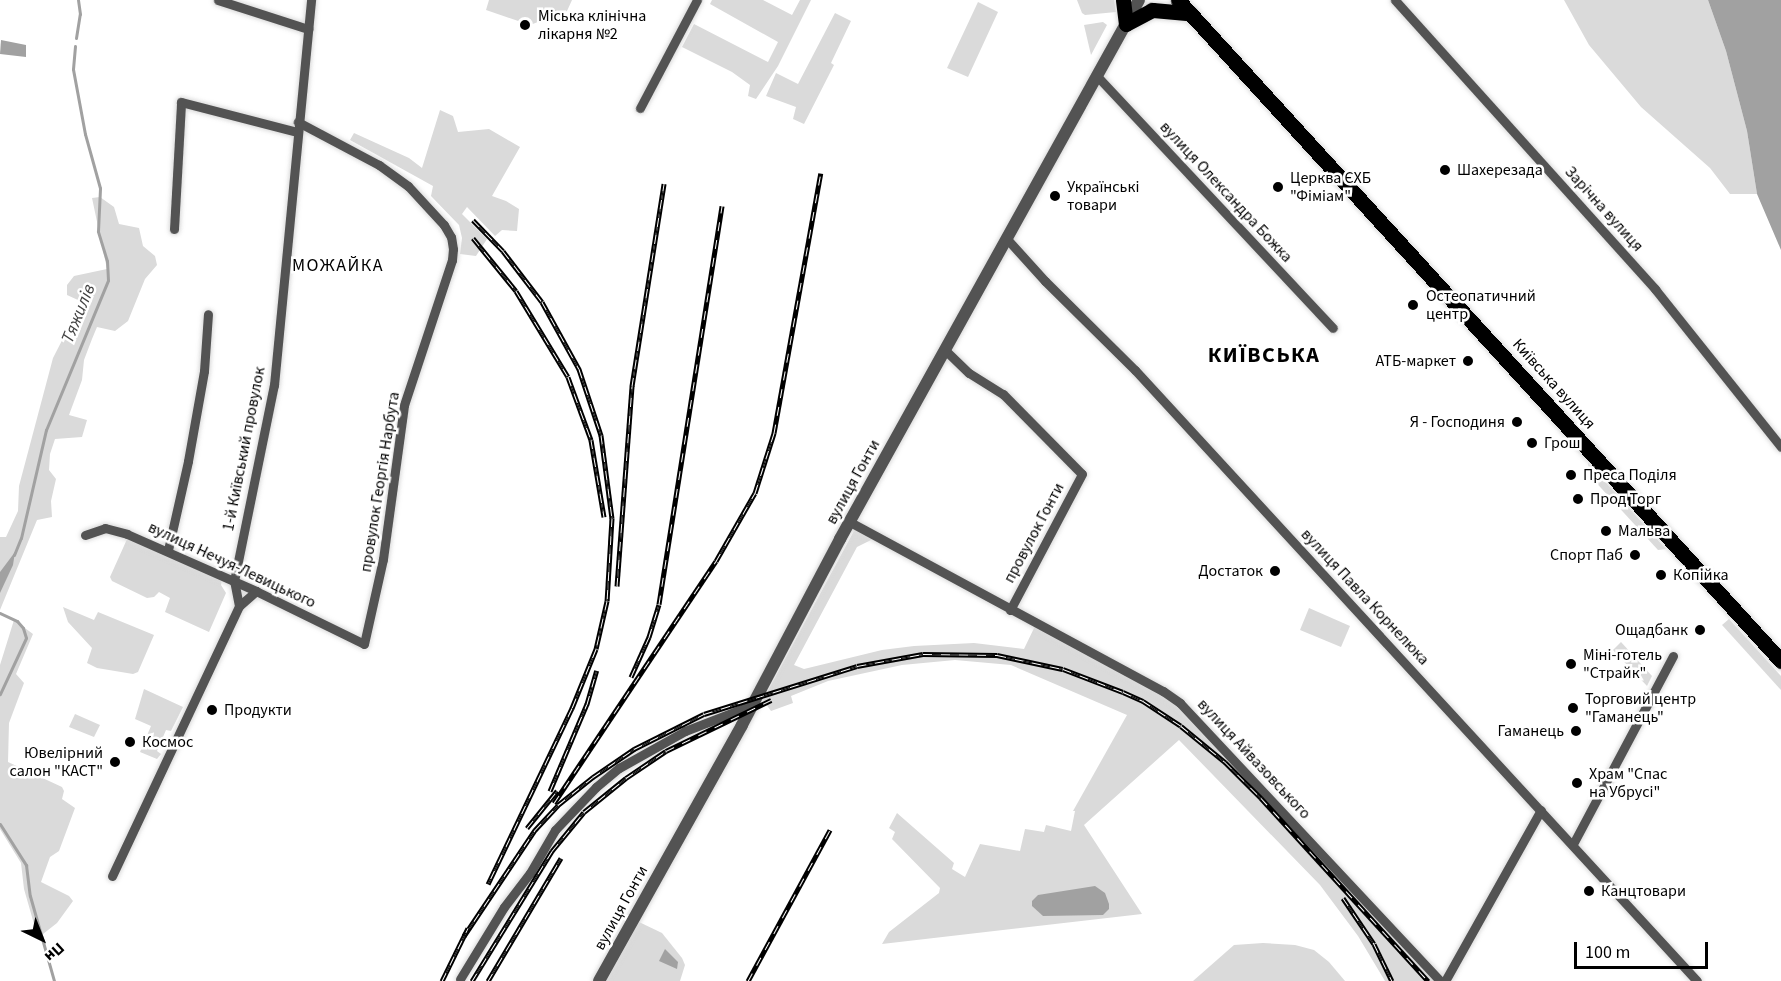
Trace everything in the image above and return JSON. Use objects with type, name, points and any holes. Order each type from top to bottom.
[{"type":"main road","points":[[1123,0],[1126,24],[1152,10],[1190,13]]},
{"type":"main road","name":"Київська вулиця","points":[[1178,0],[1781,661]]},
{"type":"street","points":[[218,0],[308,29]]},
{"type":"street","name":"1-й Київський провулок","points":[[239,606],[234,581],[274,385],[311,0]]},
{"type":"street","points":[[640,108],[697,0]]},
{"type":"street","name":"вулиця Гонти","points":[[599,981],[1139,0]]},
{"type":"street","name":"Зарічна вулиця","points":[[1395,0],[1655,289],[1781,447]]},
{"type":"street","name":"вулиця Олександра Божка","points":[[1097,76],[1333,328]]},
{"type":"street","points":[[174,229],[181,102],[297,132]]},
{"type":"street","name":"провулок Георгія Нарбута","points":[[298,122],[397,177],[433,210],[451,237],[453,249],[452,260],[404,405],[384,559],[364,644]]},
{"type":"street","name":"вулиця Павла Корнелюка","points":[[1007,239],[1045,281],[1135,370],[1697,981]]},
{"type":"street","points":[[168,550],[188,461],[204,371],[208,314]]},
{"type":"street","name":"провулок Гонти","points":[[945,350],[969,373],[1003,394],[1082,474],[1010,610]]},
{"type":"street","name":"вулиця Айвазовського","points":[[850,522],[1162,691],[1180,703],[1440,981]]},
{"type":"street","name":"вулиця Нечуя-Левицького","points":[[85,535],[105,528],[168,550],[364,644]]},
{"type":"street","points":[[112,876],[239,606],[256,591]]},
{"type":"street","points":[[1573,844],[1640,722],[1673,656]]},
{"type":"street","points":[[460,979],[504,907],[530,873],[555,830],[596,787],[619,768],[685,731],[752,705]]},
{"type":"street","points":[[1445,981],[1541,810]]},
{"type":"shaded area","points":[[489,0],[572,0],[567,11],[530,25],[486,10]]},
{"type":"shaded area","points":[[712,0],[763,0],[792,15],[800,0],[811,0],[778,66],[756,99],[748,96],[750,85],[732,72],[682,47],[694,24],[768,62],[778,42],[710,4]]},
{"type":"shaded area","points":[[1077,0],[1114,0],[1116,12],[1085,15]]},
{"type":"shaded area","points":[[1564,0],[1708,0],[1726,51],[1747,131],[1757,194],[1730,194],[1710,168],[1641,107],[1589,45]]},
{"type":"shaded area","points":[[1708,0],[1781,0],[1781,250],[1757,194],[1747,131],[1726,51]]},
{"type":"shaded area","points":[[978,2],[998,12],[968,77],[947,68]]},
{"type":"shaded area","points":[[835,13],[851,21],[831,63],[834,65],[804,124],[793,119],[796,107],[766,96],[776,73],[798,84]]},
{"type":"shaded area","points":[[1103,22],[1107,25],[1091,55],[1084,25]]},
{"type":"shaded area","points":[[1,40],[26,45],[26,57],[0,54]]},
{"type":"shaded area","points":[[440,110],[453,116],[458,132],[489,129],[520,147],[492,196],[519,209],[517,231],[502,230],[495,236],[467,207],[462,214],[487,239],[476,256],[460,254],[462,238],[459,225],[431,196],[433,186],[350,140],[354,133],[409,158],[422,168]]},
{"type":"shaded area","points":[[100,197],[114,207],[119,224],[139,228],[143,246],[155,256],[157,265],[145,279],[128,321],[115,331],[97,327],[84,360],[82,380],[69,415],[87,420],[82,437],[55,439],[50,454],[49,470],[56,479],[51,501],[52,517],[37,520],[0,610],[0,537],[6,537],[18,511],[19,486],[53,358],[75,315],[78,300],[67,295],[67,285],[74,276],[107,269],[92,198]]},
{"type":"shaded area","points":[[1588,463],[1666,549],[1658,550],[1590,476]]},
{"type":"shaded area","points":[[855,529],[873,539],[857,547],[794,665],[804,669],[882,650],[914,646],[974,643],[1024,649],[1036,624],[1163,691],[1440,981],[1385,981],[1358,936],[1320,885],[1179,740],[1084,825],[1142,914],[882,944],[889,932],[939,893],[940,888],[892,839],[895,832],[889,828],[897,813],[954,863],[952,869],[965,877],[980,844],[1020,851],[1025,829],[1044,832],[1046,825],[1071,831],[1075,811],[1073,811],[1127,715],[1011,665],[955,660],[902,665],[828,681],[791,696],[793,703],[771,711],[763,700]]},
{"type":"shaded area","points":[[128,537],[222,579],[221,585],[226,593],[209,632],[165,612],[170,598],[159,592],[154,597],[147,598],[112,581],[110,577]]},
{"type":"shaded area","points":[[15,552],[13,565],[0,593],[0,572]]},
{"type":"shaded area","points":[[63,607],[94,620],[98,612],[154,635],[138,672],[133,674],[97,668],[87,663],[92,648],[68,622]]},
{"type":"shaded area","points":[[1309,608],[1350,626],[1341,647],[1300,630]]},
{"type":"shaded area","points":[[1729,619],[1781,676],[1781,690],[1722,625]]},
{"type":"shaded area","points":[[14,620],[33,634],[16,674],[24,683],[9,723],[8,762],[62,787],[64,791],[62,799],[75,808],[59,851],[50,857],[41,882],[69,896],[73,901],[57,923],[43,934],[38,934],[34,924],[24,889],[21,863],[0,829],[0,665]]},
{"type":"shaded area","points":[[1621,642],[1652,676],[1647,686],[1613,650]]},
{"type":"shaded area","points":[[144,689],[183,707],[171,731],[166,730],[157,751],[161,754],[157,759],[140,752],[151,726],[135,719]]},
{"type":"shaded area","points":[[75,714],[100,725],[94,737],[69,727]]},
{"type":"shaded area","points":[[1095,886],[1105,893],[1109,904],[1109,909],[1103,915],[1043,916],[1032,906],[1032,901],[1038,895]]},
{"type":"shaded area","points":[[639,922],[662,933],[682,958],[685,965],[680,981],[606,981]]},
{"type":"shaded area","points":[[1263,943],[1295,945],[1314,950],[1329,962],[1345,981],[1193,981],[1234,945]]},
{"type":"shaded area","points":[[665,949],[678,962],[677,969],[659,961]]},
{"type":"waterway","name":"Тяжилів","points":[[76,38],[80,14],[78,0]]},
{"type":"waterway","name":"Тяжилів","points":[[14,555],[21,538],[46,430],[108,280],[107,261],[98,231],[100,188],[85,134],[73,69],[75,46]]},
{"type":"waterway","name":"Тяжилів","points":[[0,613],[17,621],[23,628],[26,638],[0,694]]},
{"type":"waterway","name":"Тяжилів","points":[[0,824],[26,865],[30,896],[54,981]]},
{"type":"railway","points":[[554,803],[716,561],[755,493],[774,433],[821,173]]},
{"type":"railway","points":[[617,586],[632,386],[664,184]]},
{"type":"railway","points":[[631,677],[649,637],[659,604],[722,206]]},
{"type":"railway","points":[[473,220],[503,251],[542,302],[579,369],[601,435],[612,518],[607,601],[596,649],[572,708],[488,884]]},
{"type":"railway","points":[[473,238],[516,291],[568,377],[591,440],[604,517]]},
{"type":"railway","points":[[464,936],[535,830],[558,805],[634,749],[704,714],[857,666],[923,654],[997,655],[1063,669],[1123,692],[1143,701],[1181,726],[1225,762],[1261,798],[1428,981]]},
{"type":"railway","points":[[550,791],[587,704],[597,670]]},
{"type":"railway","points":[[472,981],[552,851],[584,812],[626,778],[666,751],[771,700]]},
{"type":"railway","points":[[527,828],[557,791]]},
{"type":"railway","points":[[748,981],[830,830]]},
{"type":"railway","points":[[488,981],[561,858]]},
{"type":"railway","points":[[1343,898],[1374,944],[1392,981]]},
{"type":"railway","points":[[442,981],[468,928]]},
{"type":"place","name":"Міська клінічна лікарня №2","points":[[525,25]]},
{"type":"place","name":"Шахерезада","points":[[1445,170]]},
{"type":"place","name":"Церква ЄХБ \"Фіміам\"","points":[[1278,187]]},
{"type":"place","name":"Українські товари","points":[[1055,196]]},
{"type":"place","name":"Остеопатичний центр","points":[[1413,305]]},
{"type":"place","name":"АТБ-маркет","points":[[1468,361]]},
{"type":"place","name":"Я - Господиня","points":[[1517,422]]},
{"type":"place","name":"Грош","points":[[1532,443]]},
{"type":"place","name":"Преса Поділя","points":[[1571,475]]},
{"type":"place","name":"Прод Торг","points":[[1578,499]]},
{"type":"place","name":"Мальва","points":[[1606,531]]},
{"type":"place","name":"Спорт Паб","points":[[1635,555]]},
{"type":"place","name":"Достаток","points":[[1275,571]]},
{"type":"place","name":"Копійка","points":[[1661,575]]},
{"type":"place","name":"Ощадбанк","points":[[1700,630]]},
{"type":"place","name":"Міні-готель \"Страйк\"","points":[[1571,664]]},
{"type":"place","name":"Торговий центр \"Гаманець\"","points":[[1573,708]]},
{"type":"place","name":"Продукти","points":[[212,710]]},
{"type":"place","name":"Гаманець","points":[[1576,731]]},
{"type":"place","name":"Космос","points":[[130,742]]},
{"type":"place","name":"Ювелірний салон \"КАСТ\"","points":[[115,762]]},
{"type":"place","name":"Храм \"Спас на Убрусі\"","points":[[1577,783]]},
{"type":"place","name":"Канцтовари","points":[[1589,891]]},
{"type":"district","name":"МОЖАЙКА","points":[[338,266]]},
{"type":"district","name":"КИЇВСЬКА","points":[[1264,356]]}]
